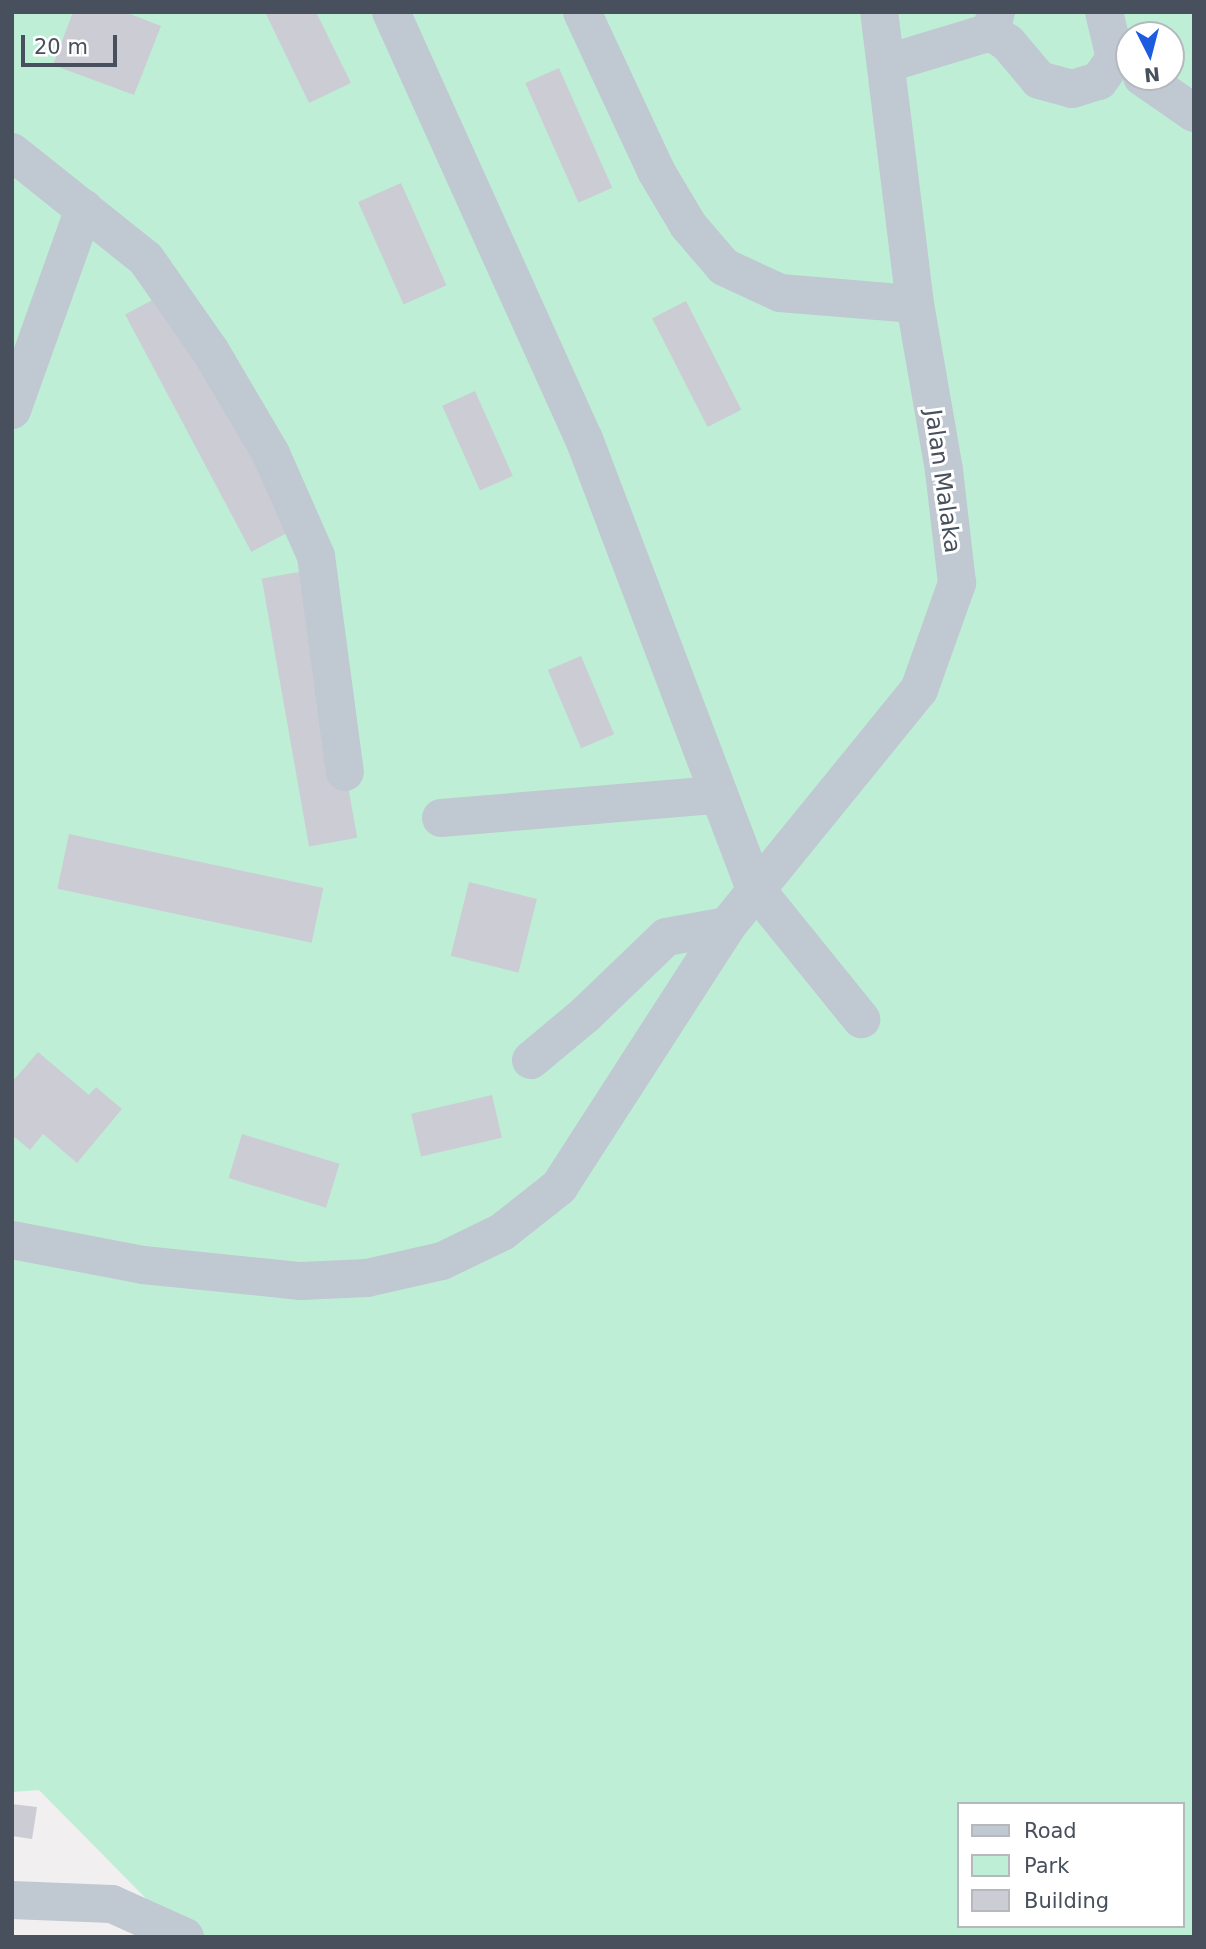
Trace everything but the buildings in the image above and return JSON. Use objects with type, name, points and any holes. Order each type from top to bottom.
[{"type":"street","points":[[391,12],[584,439],[716,795],[755,888],[861,1018]]},
{"type":"street","points":[[582,12],[656,171],[688,225],[724,267],[780,293],[915,304]]},
{"type":"street","name":"Jalan Malaka","points":[[12,1240],[143,1265],[301,1281],[368,1278],[442,1261],[502,1232],[559,1187],[727,926],[755,888],[820,817],[919,690],[957,583],[944,470],[915,304],[888,62],[879,12]]},
{"type":"street","points":[[1104,12],[1115,37]]},
{"type":"street","points":[[888,62],[994,22],[1007,43],[1040,80],[1072,89],[1115,74]]},
{"type":"street","points":[[1162,91],[1194,113]]},
{"type":"street","points":[[12,152],[146,258],[211,352],[271,454],[316,556],[345,772]]},
{"type":"street","points":[[12,410],[84,209]]},
{"type":"street","points":[[441,818],[716,795]]},
{"type":"street","points":[[531,1060],[585,1015],[666,937],[727,926]]},
{"type":"street","points":[[12,1900],[111,1904],[185,1937]]},
{"type":"green space","points":[[12,12],[1194,12],[1194,1937],[184,1937],[39,1790],[12,1792]]}]
